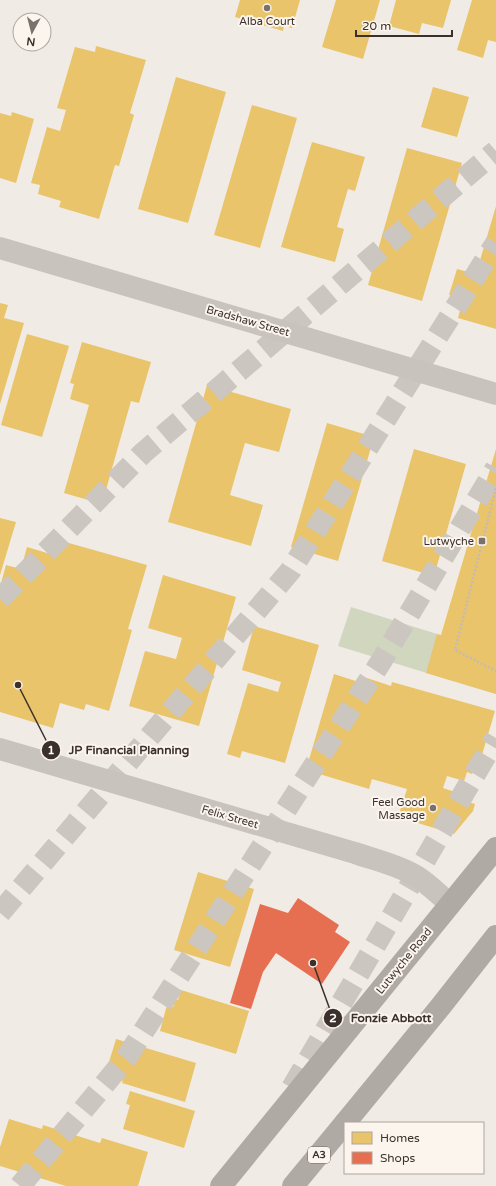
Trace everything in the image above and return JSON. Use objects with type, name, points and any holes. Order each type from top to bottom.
[{"type":"highway","name":"Lutwyche Road","points":[[221,1186],[496,848]]},
{"type":"highway","name":"A3","points":[[346,1122],[496,936]]},
{"type":"highway","name":"A3","points":[[293,1186],[344,1124]]},
{"type":"street","name":"Bradshaw Street","points":[[0,248],[496,394]]},
{"type":"street","name":"Felix Street","points":[[0,750],[390,864],[417,877],[450,904]]},
{"type":"path","points":[[496,488],[455,650],[496,671]]},
{"type":"green space","points":[[351,607],[437,634],[496,684],[496,694],[338,646]]},
{"type":"building: Homes","name":"Alba Court","points":[[240,0],[300,0],[292,28],[284,26],[283,31],[235,17]]},
{"type":"building: Homes","points":[[336,0],[380,0],[363,59],[322,47]]},
{"type":"building: Homes","points":[[396,0],[451,0],[443,28],[422,23],[419,34],[389,26]]},
{"type":"building: Homes","points":[[472,0],[496,0],[496,42],[488,40],[483,58],[457,50]]},
{"type":"building: Homes","points":[[96,46],[146,60],[130,113],[134,115],[119,166],[115,165],[99,219],[59,207],[61,201],[38,194],[40,185],[31,183],[47,127],[60,131],[66,110],[57,108],[75,47],[95,52]]},
{"type":"building: Homes","points":[[176,77],[226,92],[188,223],[138,209]]},
{"type":"building: Homes","points":[[433,87],[469,97],[457,137],[421,127]]},
{"type":"building: Homes","points":[[252,105],[297,118],[260,248],[214,235]]},
{"type":"building: Homes","points":[[12,112],[34,119],[16,183],[0,178],[0,113],[11,116]]},
{"type":"building: Homes","points":[[312,142],[365,157],[355,191],[348,189],[337,227],[344,229],[335,262],[281,247]]},
{"type":"building: Homes","points":[[407,148],[462,163],[422,301],[368,285]]},
{"type":"building: Homes","points":[[496,206],[496,329],[458,318],[463,299],[449,295],[457,269],[476,274]]},
{"type":"building: Homes","points":[[0,303],[8,305],[4,318],[24,323],[0,404]]},
{"type":"building: Homes","points":[[27,334],[69,346],[42,437],[1,425]]},
{"type":"building: Homes","points":[[82,342],[151,362],[139,403],[131,401],[102,504],[64,493],[89,405],[70,399],[74,384],[70,383]]},
{"type":"building: Homes","points":[[207,385],[291,409],[279,452],[245,443],[230,495],[263,505],[251,546],[168,522]]},
{"type":"building: Homes","points":[[327,423],[374,437],[338,561],[291,547]]},
{"type":"building: Homes","points":[[414,449],[466,464],[434,576],[382,561]]},
{"type":"building: Homes","name":"Lutwyche","points":[[496,449],[496,694],[426,673],[437,634],[441,635]]},
{"type":"building: Homes","points":[[0,518],[16,522],[0,575]]},
{"type":"building: Homes","points":[[51,538],[147,565],[128,629],[132,630],[109,711],[86,704],[84,710],[60,703],[53,728],[0,712],[0,587],[6,565],[21,569],[27,547],[47,553]]},
{"type":"building: Homes","points":[[163,575],[236,597],[199,726],[129,706],[145,651],[176,659],[182,638],[148,628]]},
{"type":"building: Homes","points":[[254,626],[319,645],[285,763],[242,751],[240,758],[227,754],[248,683],[278,692],[281,682],[242,670]]},
{"type":"building: Homes","points":[[334,674],[365,684],[367,678],[391,686],[392,682],[495,711],[482,755],[478,754],[472,774],[467,772],[464,781],[447,776],[443,788],[461,794],[459,799],[475,804],[473,811],[454,834],[398,817],[407,789],[372,779],[369,789],[306,770]]},
{"type":"building: Homes","points":[[198,872],[254,889],[230,967],[174,950]]},
{"type":"building: Homes","points":[[181,990],[249,1011],[236,1054],[160,1031],[167,1005],[173,1007],[175,999],[178,1000]]},
{"type":"building: Homes","points":[[116,1039],[196,1063],[185,1102],[122,1083],[123,1081],[105,1075]]},
{"type":"building: Homes","points":[[130,1091],[195,1111],[184,1148],[123,1129],[130,1105],[126,1104]]},
{"type":"building: Homes","points":[[9,1119],[42,1129],[43,1125],[100,1143],[102,1138],[148,1152],[138,1186],[66,1186],[0,1166],[0,1147]]},
{"type":"building: Shops","points":[[298,898],[339,925],[335,932],[350,942],[322,984],[276,953],[263,972],[251,1009],[230,1003],[260,904],[288,913]]},
{"type":"tunnel","points":[[0,599],[143,453],[496,151]]},
{"type":"tunnel","points":[[0,913],[291,570],[496,243]]},
{"type":"tunnel","points":[[20,1186],[127,1057],[382,660],[496,468]]},
{"type":"tunnel","points":[[292,1088],[496,738]]},
{"type":"place","name":"Alba Court","points":[[267,8]]},
{"type":"place","name":"Lutwyche","points":[[482,541]]},
{"type":"place","name":"JP Financial Planning","points":[[18,685]]},
{"type":"place","name":"Feel Good Massage","points":[[433,808]]},
{"type":"place","name":"Fonzie Abbott","points":[[313,963]]}]
